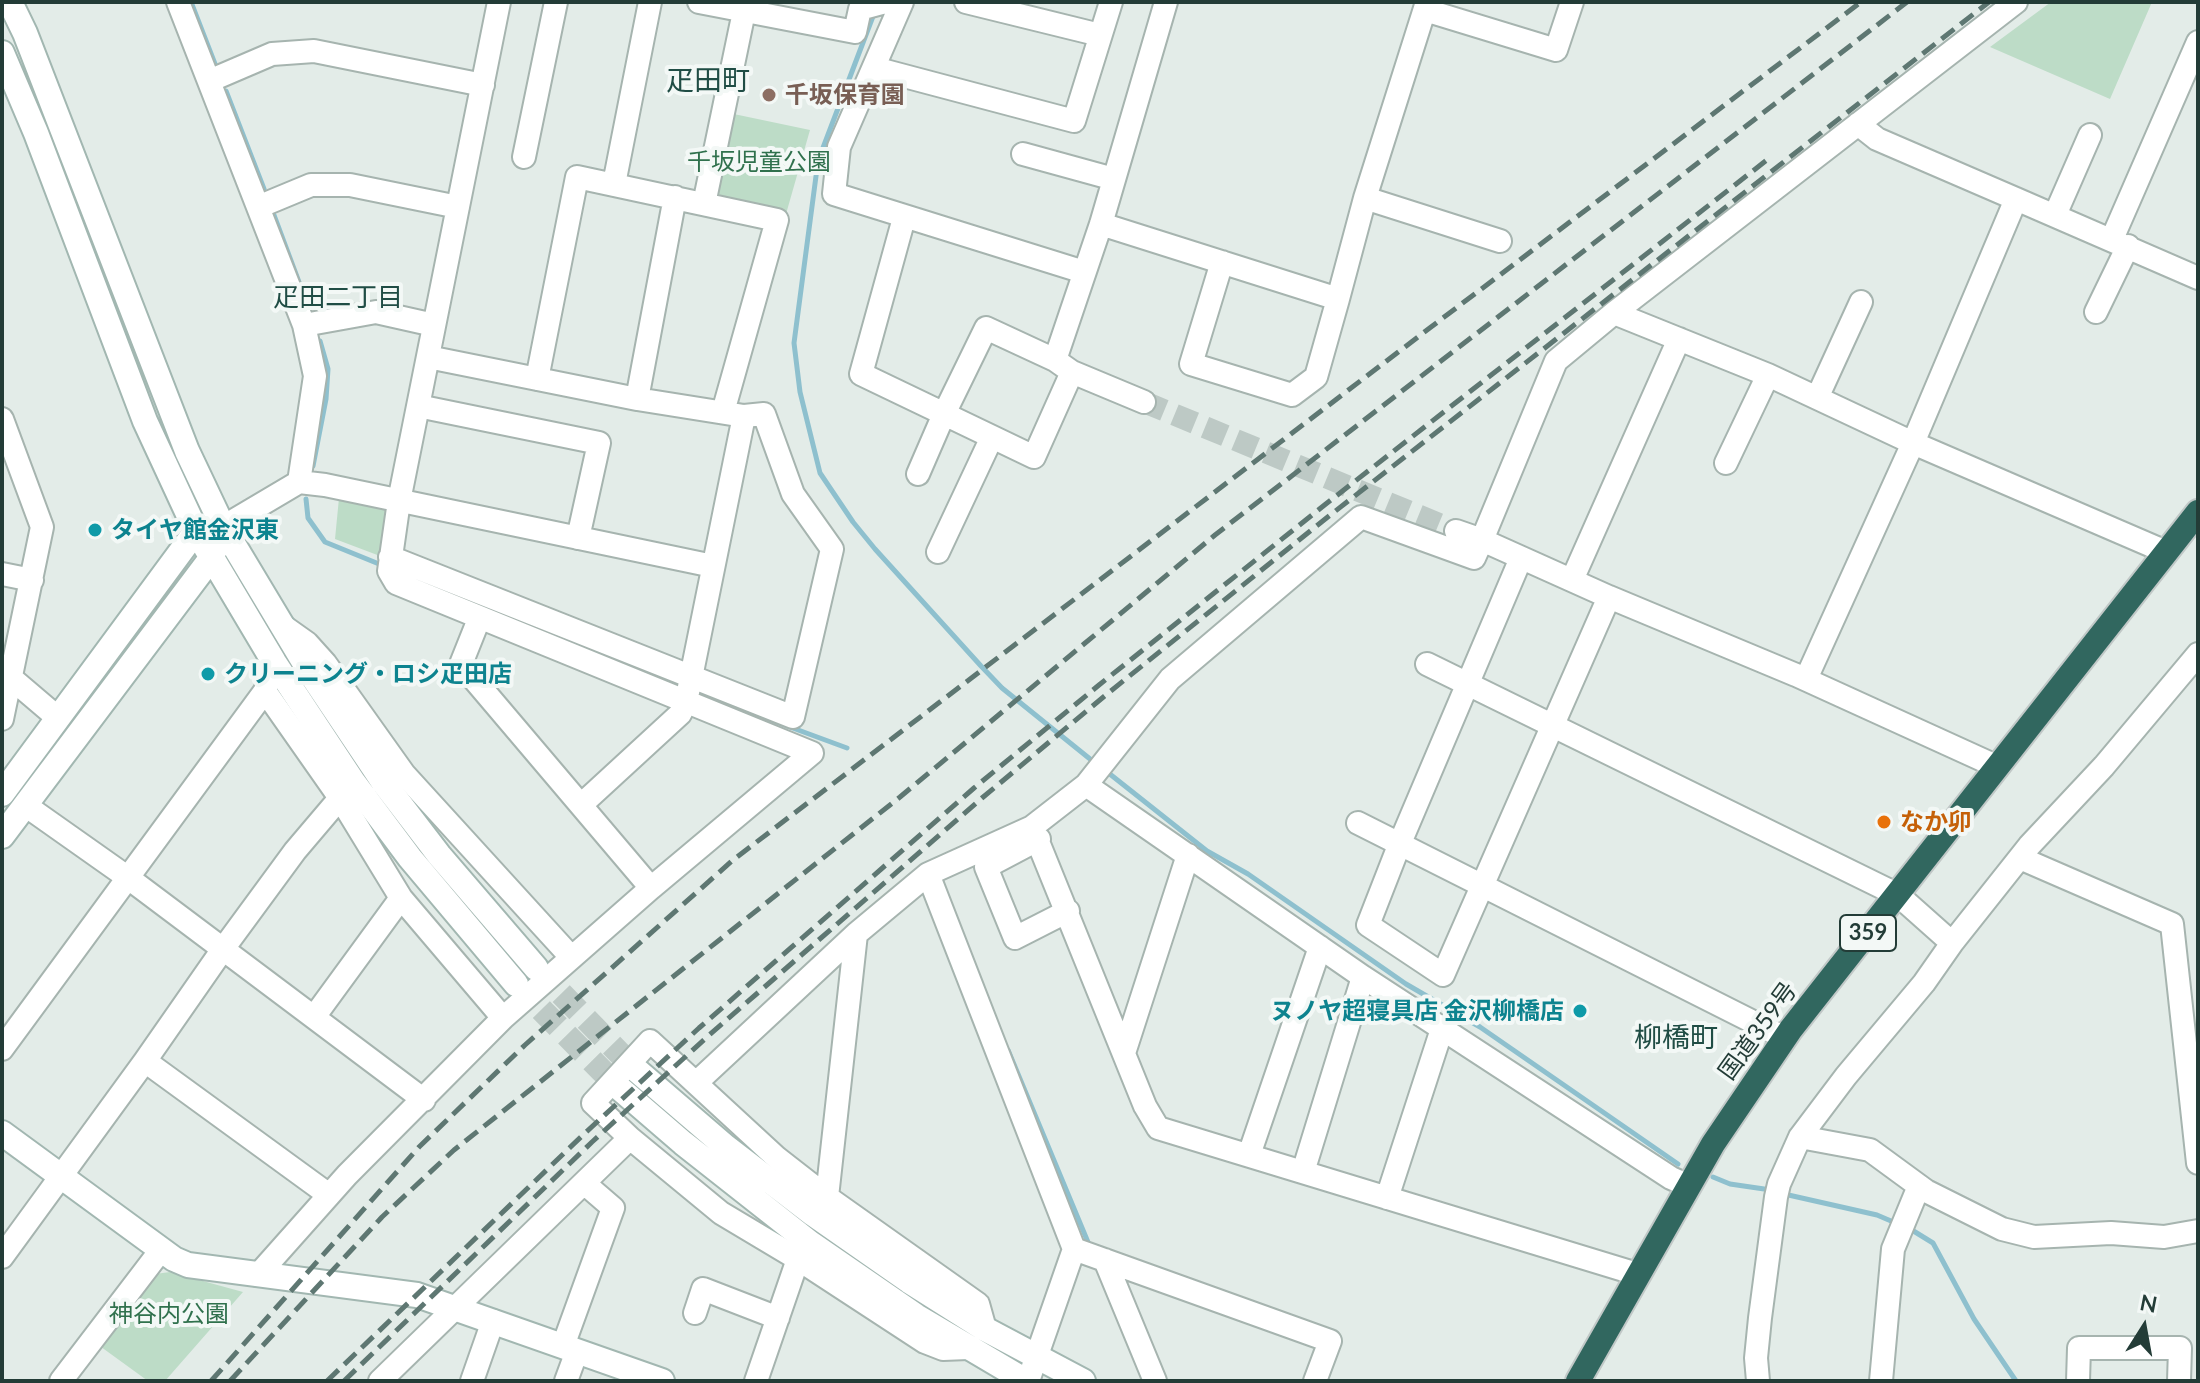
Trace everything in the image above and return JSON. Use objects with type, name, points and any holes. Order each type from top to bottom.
[{"type":"highway","name":"国道359号","points":[[1578,1381],[1713,1144],[1785,1038],[2198,512]]},
{"type":"street","points":[[10,2],[25,33],[187,451],[223,527],[279,623],[384,783],[439,855],[536,968]]},
{"type":"street","points":[[178,2],[304,325],[315,376],[299,482]]},
{"type":"street","points":[[258,1275],[329,1195],[503,1018],[812,753],[396,583],[389,563],[399,501],[499,2]]},
{"type":"street","points":[[524,157],[556,2]]},
{"type":"street","points":[[614,184],[650,2]]},
{"type":"street","points":[[699,2],[745,7],[855,32],[869,5]]},
{"type":"street","points":[[902,2],[839,147],[834,194],[1084,272]]},
{"type":"street","points":[[966,2],[1010,7],[1100,35]]},
{"type":"street","points":[[874,68],[1074,121],[1111,2]]},
{"type":"street","points":[[904,218],[861,374],[1034,457],[1063,366],[1084,272],[1166,2]]},
{"type":"street","points":[[1222,262],[1191,364],[1292,395],[1316,377],[1365,198],[1426,6],[1556,50],[1572,2]]},
{"type":"street","points":[[1068,911],[1015,938],[986,867],[1036,833],[1086,785],[1170,679],[1361,517],[1474,558],[1556,361],[2016,2]]},
{"type":"street","points":[[704,204],[745,7]]},
{"type":"street","points":[[2096,312],[2198,42]]},
{"type":"street","points":[[209,81],[272,54],[314,51],[483,85]]},
{"type":"street","points":[[2,53],[36,133],[145,421],[196,531],[274,662],[354,783],[410,858],[516,984]]},
{"type":"street","points":[[1858,124],[1877,139],[2198,278]]},
{"type":"street","points":[[2055,215],[2090,135]]},
{"type":"street","points":[[1023,154],[1114,179]]},
{"type":"street","points":[[537,379],[577,177],[777,220],[734,414],[713,566],[686,702],[680,714],[581,805]]},
{"type":"street","points":[[258,207],[311,185],[350,185],[458,207]]},
{"type":"street","points":[[637,399],[675,197]]},
{"type":"street","points":[[1365,198],[1500,241]]},
{"type":"street","points":[[1806,679],[1913,443],[2016,199]]},
{"type":"street","points":[[1101,224],[1338,299]]},
{"type":"street","points":[[1817,398],[1861,302]]},
{"type":"street","points":[[304,325],[376,312],[434,325]]},
{"type":"street","points":[[1614,313],[1768,375],[1913,443],[2166,552]]},
{"type":"street","points":[[918,474],[986,328],[1144,402]]},
{"type":"street","points":[[1572,580],[1679,339]]},
{"type":"street","points":[[389,563],[793,717],[832,549],[793,494],[764,414],[734,414],[637,399],[428,357]]},
{"type":"street","points":[[1726,463],[1768,375]]},
{"type":"street","points":[[418,406],[599,443],[578,538]]},
{"type":"street","points":[[2,419],[42,527],[32,580],[6,677],[2,719]]},
{"type":"street","points":[[938,552],[992,437]]},
{"type":"street","points":[[2,794],[196,531],[223,527],[299,482],[713,566]]},
{"type":"street","points":[[2,836],[212,557],[223,527]]},
{"type":"street","points":[[1456,531],[1806,679],[1998,767]]},
{"type":"street","points":[[1521,558],[1368,925],[1443,975],[1609,597]]},
{"type":"street","points":[[2,574],[32,580]]},
{"type":"street","points":[[479,619],[461,664],[651,888]]},
{"type":"street","points":[[279,623],[307,643],[325,663],[404,774],[571,957]]},
{"type":"street","points":[[1758,1381],[1756,1358],[1760,1318],[1777,1191],[1800,1137],[2020,858],[2104,766],[2198,654]]},
{"type":"street","points":[[2,1049],[265,691],[274,662]]},
{"type":"street","points":[[1427,664],[1898,895],[1952,943]]},
{"type":"street","points":[[6,677],[58,718]]},
{"type":"street","points":[[265,691],[340,798],[401,898],[503,1018]]},
{"type":"street","points":[[1086,785],[1363,977],[1671,1178],[1689,1186]]},
{"type":"street","points":[[2,1257],[295,851],[340,798]]},
{"type":"street","points":[[25,805],[127,877],[424,1100]]},
{"type":"street","points":[[1358,823],[1785,1038]]},
{"type":"street","points":[[696,1083],[856,934],[928,874],[1036,833]]},
{"type":"street","points":[[1036,833],[1145,1106],[1158,1128],[1637,1274]]},
{"type":"street","points":[[1124,1053],[1188,855]]},
{"type":"street","points":[[2020,858],[2172,924],[2198,1163]]},
{"type":"street","points":[[928,874],[1092,1256],[1155,1381]]},
{"type":"street","points":[[314,1017],[401,898]]},
{"type":"street","points":[[827,1197],[856,934]]},
{"type":"street","points":[[1249,1155],[1320,947]]},
{"type":"street","points":[[1303,1172],[1363,977]]},
{"type":"street","points":[[1387,1198],[1442,1029]]},
{"type":"street","points":[[968,1348],[943,1349],[925,1342],[721,1213],[630,1138],[593,1103],[650,1041],[777,1158],[978,1304],[985,1329]]},
{"type":"street","points":[[145,1061],[329,1195]]},
{"type":"street","points":[[634,1068],[726,1147],[813,1214],[909,1281],[985,1329],[1083,1381]]},
{"type":"street","points":[[618,1087],[683,1143],[810,1243],[870,1286],[1027,1381],[1092,1256]]},
{"type":"street","points":[[2,1133],[161,1250],[188,1265],[417,1295],[662,1381]]},
{"type":"street","points":[[1800,1137],[1870,1150],[1919,1186],[2002,1229],[2034,1237],[2111,1233],[2164,1237],[2198,1231]]},
{"type":"street","points":[[380,1381],[630,1138]]},
{"type":"street","points":[[566,1381],[570,1348],[613,1208],[584,1183]]},
{"type":"street","points":[[1881,1381],[1893,1249],[1919,1186]]},
{"type":"street","points":[[61,1381],[161,1250]]},
{"type":"street","points":[[1092,1256],[1330,1341],[1315,1381]]},
{"type":"street","points":[[756,1381],[798,1259]]},
{"type":"street","points":[[695,1313],[703,1289],[778,1318]]},
{"type":"street","points":[[472,1381],[493,1321]]},
{"type":"street","points":[[2078,1381],[2079,1348],[2180,1348],[2179,1381]]},
{"type":"green space","points":[[2051,2],[2152,2],[2110,99],[1990,47]]},
{"type":"green space","name":"千坂児童公園","points":[[729,113],[810,130],[786,214],[717,202],[712,196]]},
{"type":"green space","points":[[339,498],[384,509],[391,519],[380,556],[335,539]]},
{"type":"green space","name":"神谷内公園","points":[[170,1272],[243,1292],[165,1381],[148,1381],[97,1344],[148,1275]]},
{"type":"waterway","points":[[191,2],[215,64]]},
{"type":"waterway","points":[[875,11],[818,161],[794,343],[800,392],[820,473],[875,549],[981,666],[1002,688],[1095,763]]},
{"type":"waterway","points":[[226,91],[264,189]]},
{"type":"waterway","points":[[274,215],[299,282]]},
{"type":"waterway","points":[[313,466],[326,399],[328,369],[320,341]]},
{"type":"waterway","points":[[306,499],[308,518],[325,542],[384,566]]},
{"type":"waterway","points":[[427,583],[458,596]]},
{"type":"waterway","points":[[508,617],[681,687]]},
{"type":"waterway","points":[[695,692],[847,748]]},
{"type":"waterway","points":[[1106,771],[1207,851],[1248,874],[1406,984],[1480,1027],[1678,1164]]},
{"type":"waterway","points":[[1008,1050],[1090,1247]]},
{"type":"waterway","points":[[1713,1177],[1730,1184],[1771,1190]]},
{"type":"waterway","points":[[1784,1194],[1877,1215],[1898,1224]]},
{"type":"waterway","points":[[1907,1227],[1933,1243],[1974,1319],[2016,1381]]},
{"type":"tunnel","points":[[1144,402],[1456,531]]},
{"type":"tunnel","points":[[536,968],[634,1068]]},
{"type":"tunnel","points":[[516,984],[618,1087]]},
{"type":"railway","points":[[211,1381],[419,1147],[525,1045],[733,860],[1861,2]]},
{"type":"railway","points":[[230,1381],[382,1217],[454,1150],[900,797],[1215,535],[1907,2]]},
{"type":"railway","points":[[344,1381],[592,1142],[707,1037],[982,798],[1329,516],[1989,2]]},
{"type":"railway","points":[[327,1381],[699,1028],[974,788],[1322,507],[1772,156]]},
{"type":"place","name":"千坂保育園","points":[[769,95]]},
{"type":"place","name":"タイヤ館金沢東","points":[[95,530]]},
{"type":"place","name":"クリーニング・ロシ疋田店","points":[[208,674]]},
{"type":"place","name":"なか卯","points":[[1884,822]]},
{"type":"place","name":"ヌノヤ超寝具店 金沢柳橋店","points":[[1580,1011]]},
{"type":"district","name":"疋田町","points":[[708,81]]},
{"type":"district","name":"疋田二丁目","points":[[338,298]]},
{"type":"district","name":"柳橋町","points":[[1676,1038]]}]
